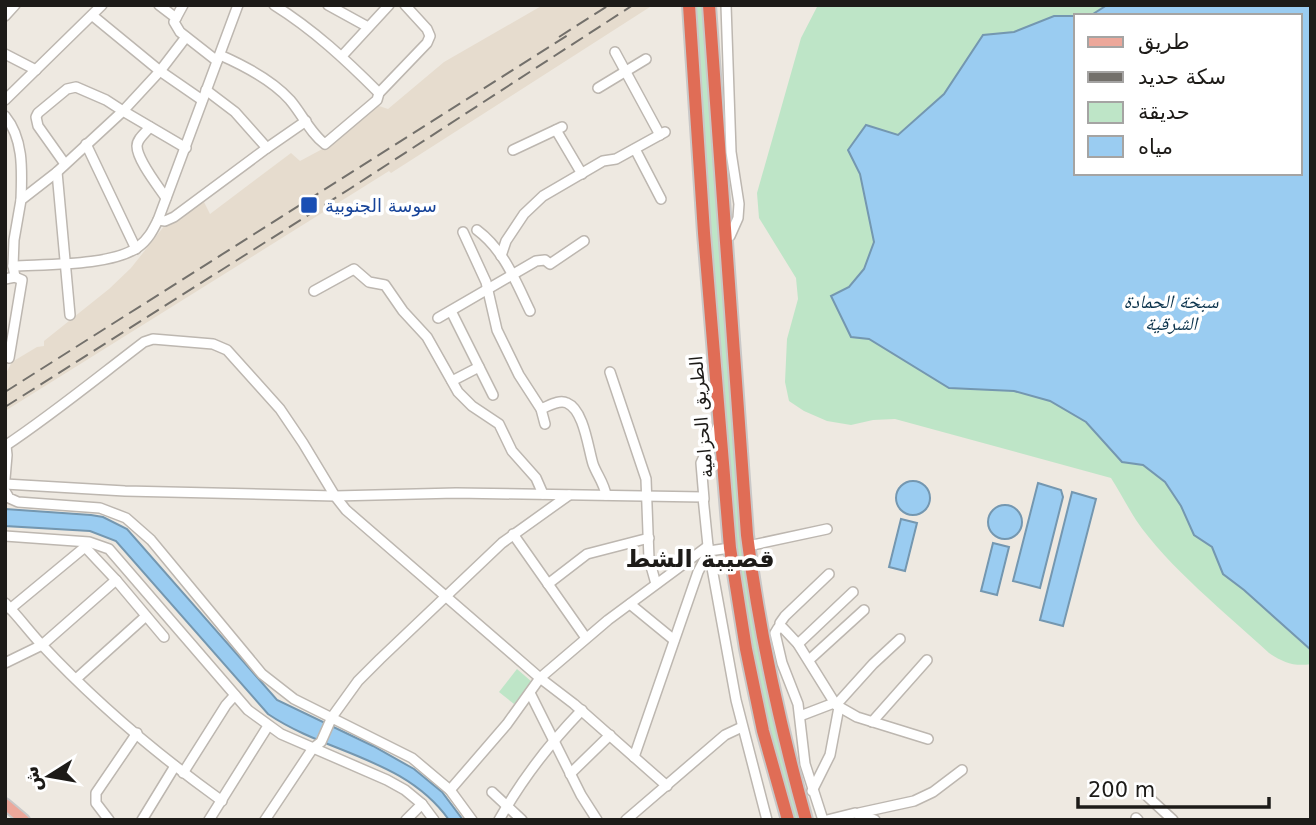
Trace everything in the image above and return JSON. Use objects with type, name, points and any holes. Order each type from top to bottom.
[{"type":"highway","name":"الطريق الحزامية","points":[[689,5],[704,233],[730,548],[746,649],[763,731],[788,820]]},
{"type":"highway","name":"الطريق الحزامية","points":[[709,5],[741,482],[748,545],[773,687],[806,820]]},
{"type":"main road","points":[[5,804],[23,819]]},
{"type":"street","points":[[5,16],[15,5]]},
{"type":"street","points":[[5,100],[102,5]]},
{"type":"street","points":[[159,5],[176,18]]},
{"type":"street","points":[[183,5],[176,18],[176,27],[186,37],[219,58],[247,68],[277,88],[290,100],[322,142],[327,143],[377,100],[379,93],[429,39],[427,29],[405,5]]},
{"type":"street","points":[[13,265],[64,264],[110,258],[136,249],[145,242],[158,220],[186,148],[237,5]]},
{"type":"street","points":[[274,5],[302,22],[342,56],[379,93]]},
{"type":"street","points":[[328,5],[368,27]]},
{"type":"street","points":[[342,56],[389,5]]},
{"type":"street","points":[[725,237],[730,236],[734,229],[739,204],[731,152],[726,5]]},
{"type":"street","points":[[93,16],[160,71],[202,100]]},
{"type":"street","points":[[20,200],[57,172],[123,111],[160,71],[186,37]]},
{"type":"street","points":[[501,256],[506,241],[524,214],[543,196],[603,161],[616,159],[663,134],[615,52]]},
{"type":"street","points":[[5,54],[36,70]]},
{"type":"street","points":[[598,88],[646,59]]},
{"type":"street","points":[[65,164],[38,126],[36,117],[67,89],[76,86],[106,100],[186,148]]},
{"type":"street","points":[[206,90],[235,112],[267,148]]},
{"type":"street","points":[[5,116],[15,130],[19,142],[22,178],[20,200],[10,240],[13,265],[10,278],[22,280],[9,358]]},
{"type":"street","points":[[158,220],[165,221],[174,217],[306,121]]},
{"type":"street","points":[[150,127],[139,140],[137,149],[144,165],[166,198]]},
{"type":"street","points":[[513,150],[559,129],[582,174]]},
{"type":"street","points":[[86,144],[136,249]]},
{"type":"street","points":[[635,149],[661,200]]},
{"type":"street","points":[[57,172],[70,315]]},
{"type":"street","points":[[477,230],[488,238],[501,256],[530,311]]},
{"type":"street","points":[[463,232],[477,259],[497,330],[519,375],[541,409],[545,425]]},
{"type":"street","points":[[438,318],[541,259],[550,264],[584,241]]},
{"type":"street","points":[[314,291],[354,269],[369,282],[385,285],[403,312],[427,337],[458,392],[472,406],[499,424],[512,451],[536,478],[543,495]]},
{"type":"street","points":[[451,311],[493,395]]},
{"type":"street","points":[[5,479],[6,446],[51,415],[71,396],[144,342],[153,339],[213,344],[235,358],[275,403],[346,510],[540,678],[582,710],[667,786]]},
{"type":"street","points":[[452,381],[479,367]]},
{"type":"street","points":[[610,372],[646,480],[649,559],[656,584]]},
{"type":"street","points":[[541,409],[555,403],[565,402],[572,405],[582,422],[594,468],[606,495]]},
{"type":"street","points":[[719,424],[701,463],[709,548],[742,727],[767,820]]},
{"type":"street","points":[[5,484],[125,491],[335,496],[456,493],[700,496],[704,499]]},
{"type":"street","points":[[5,491],[9,498],[18,502],[100,508],[126,518],[151,540],[262,674],[286,695],[331,721],[412,758],[450,790],[472,820]]},
{"type":"street","points":[[265,820],[358,681],[513,534],[569,495]]},
{"type":"street","points":[[748,545],[827,529]]},
{"type":"street","points":[[513,534],[586,638]]},
{"type":"street","points":[[5,536],[89,541],[109,548],[234,695],[268,726],[317,745],[405,790],[422,804],[434,820]]},
{"type":"street","points":[[548,584],[587,554],[649,538]]},
{"type":"street","points":[[163,637],[86,547],[8,606],[76,679],[179,769],[222,801]]},
{"type":"street","points":[[634,757],[698,572],[709,548]]},
{"type":"street","points":[[450,790],[507,724],[540,678],[586,638],[656,584],[709,548],[730,548]]},
{"type":"street","points":[[829,574],[785,616],[775,631],[779,654],[796,696],[802,751],[812,791],[825,820],[914,801],[933,792],[962,770]]},
{"type":"street","points":[[5,663],[42,645],[116,580]]},
{"type":"street","points":[[799,644],[853,592]]},
{"type":"street","points":[[630,604],[674,640]]},
{"type":"street","points":[[809,660],[864,610]]},
{"type":"street","points":[[76,679],[146,616]]},
{"type":"street","points":[[780,627],[787,630],[799,644],[836,705],[872,722],[929,739]]},
{"type":"street","points":[[800,716],[836,705],[900,639]]},
{"type":"street","points":[[872,722],[927,660]]},
{"type":"street","points":[[530,693],[552,741],[597,820]]},
{"type":"street","points":[[142,820],[234,695]]},
{"type":"street","points":[[812,791],[830,755],[836,705]]},
{"type":"street","points":[[499,820],[517,787],[552,741],[582,710]]},
{"type":"street","points":[[209,820],[268,726]]},
{"type":"street","points":[[626,820],[725,735],[742,727]]},
{"type":"street","points":[[109,820],[96,803],[96,793],[137,733]]},
{"type":"street","points":[[570,774],[610,735]]},
{"type":"street","points":[[492,792],[508,804],[522,820]]},
{"type":"street","points":[[1147,796],[1173,820]]},
{"type":"street","points":[[406,820],[422,804]]},
{"type":"street","points":[[859,813],[875,820]]},
{"type":"shaded area","points":[[543,5],[653,5],[391,173],[389,171],[5,411],[5,375],[12,362],[37,347],[44,346],[44,341],[109,289],[131,268],[165,225],[202,198],[210,214],[291,153],[300,161],[328,146],[376,105],[388,109],[444,62]]},
{"type":"green space","points":[[695,5],[705,5],[742,529],[803,820],[790,820],[765,724],[739,585],[722,423]]},
{"type":"green space","points":[[818,5],[1107,5],[1094,14],[1054,16],[1014,32],[983,35],[944,94],[897,135],[848,150],[860,174],[874,242],[864,269],[849,287],[832,296],[851,337],[869,339],[949,388],[1014,391],[1050,401],[1087,422],[1122,462],[1143,465],[1165,482],[1181,506],[1194,535],[1212,547],[1223,574],[1311,650],[1311,664],[1289,663],[1269,653],[1198,589],[1149,537],[1111,478],[895,419],[851,425],[827,421],[789,401],[785,382],[787,339],[798,299],[796,278],[759,218],[757,193],[801,38]]},
{"type":"green space","points":[[517,669],[532,682],[514,704],[499,692]]},
{"type":"water","name":"سبخة الحمادة الشرقية","points":[[1107,5],[1311,5],[1311,650],[1223,574],[1212,547],[1194,535],[1181,506],[1165,482],[1143,465],[1122,462],[1086,422],[1050,401],[1014,391],[949,388],[869,339],[851,337],[831,296],[849,287],[864,269],[874,242],[860,174],[848,150],[866,125],[898,135],[944,94],[983,35],[1014,32],[1054,16],[1074,16],[1074,175],[1302,175],[1302,14],[1093,14]]},
{"type":"water","points":[[913,481],[925,486],[930,498],[925,510],[913,515],[901,510],[896,498],[901,486]]},
{"type":"water","points":[[1038,483],[1061,490],[1063,497],[1040,588],[1013,581]]},
{"type":"water","points":[[1072,492],[1096,499],[1063,626],[1040,620]]},
{"type":"water","points":[[1005,505],[1017,510],[1022,522],[1017,534],[1005,539],[993,534],[988,522],[993,510]]},
{"type":"water","points":[[5,509],[91,515],[103,517],[127,529],[277,700],[414,769],[442,792],[463,820],[449,820],[431,799],[388,770],[315,739],[268,714],[116,541],[90,531],[5,526]]},
{"type":"water","points":[[901,519],[917,523],[905,571],[889,567]]},
{"type":"water","points":[[993,543],[1009,547],[997,595],[981,591]]},
{"type":"railway","points":[[559,37],[609,5]]},
{"type":"railway","points":[[5,407],[633,5]]},
{"type":"railway","points":[[5,392],[568,35]]},
{"type":"place","name":"سوسة الجنوبية","points":[[309,205]]},
{"type":"district","name":"قصيبة الشط","points":[[700,559]]}]
